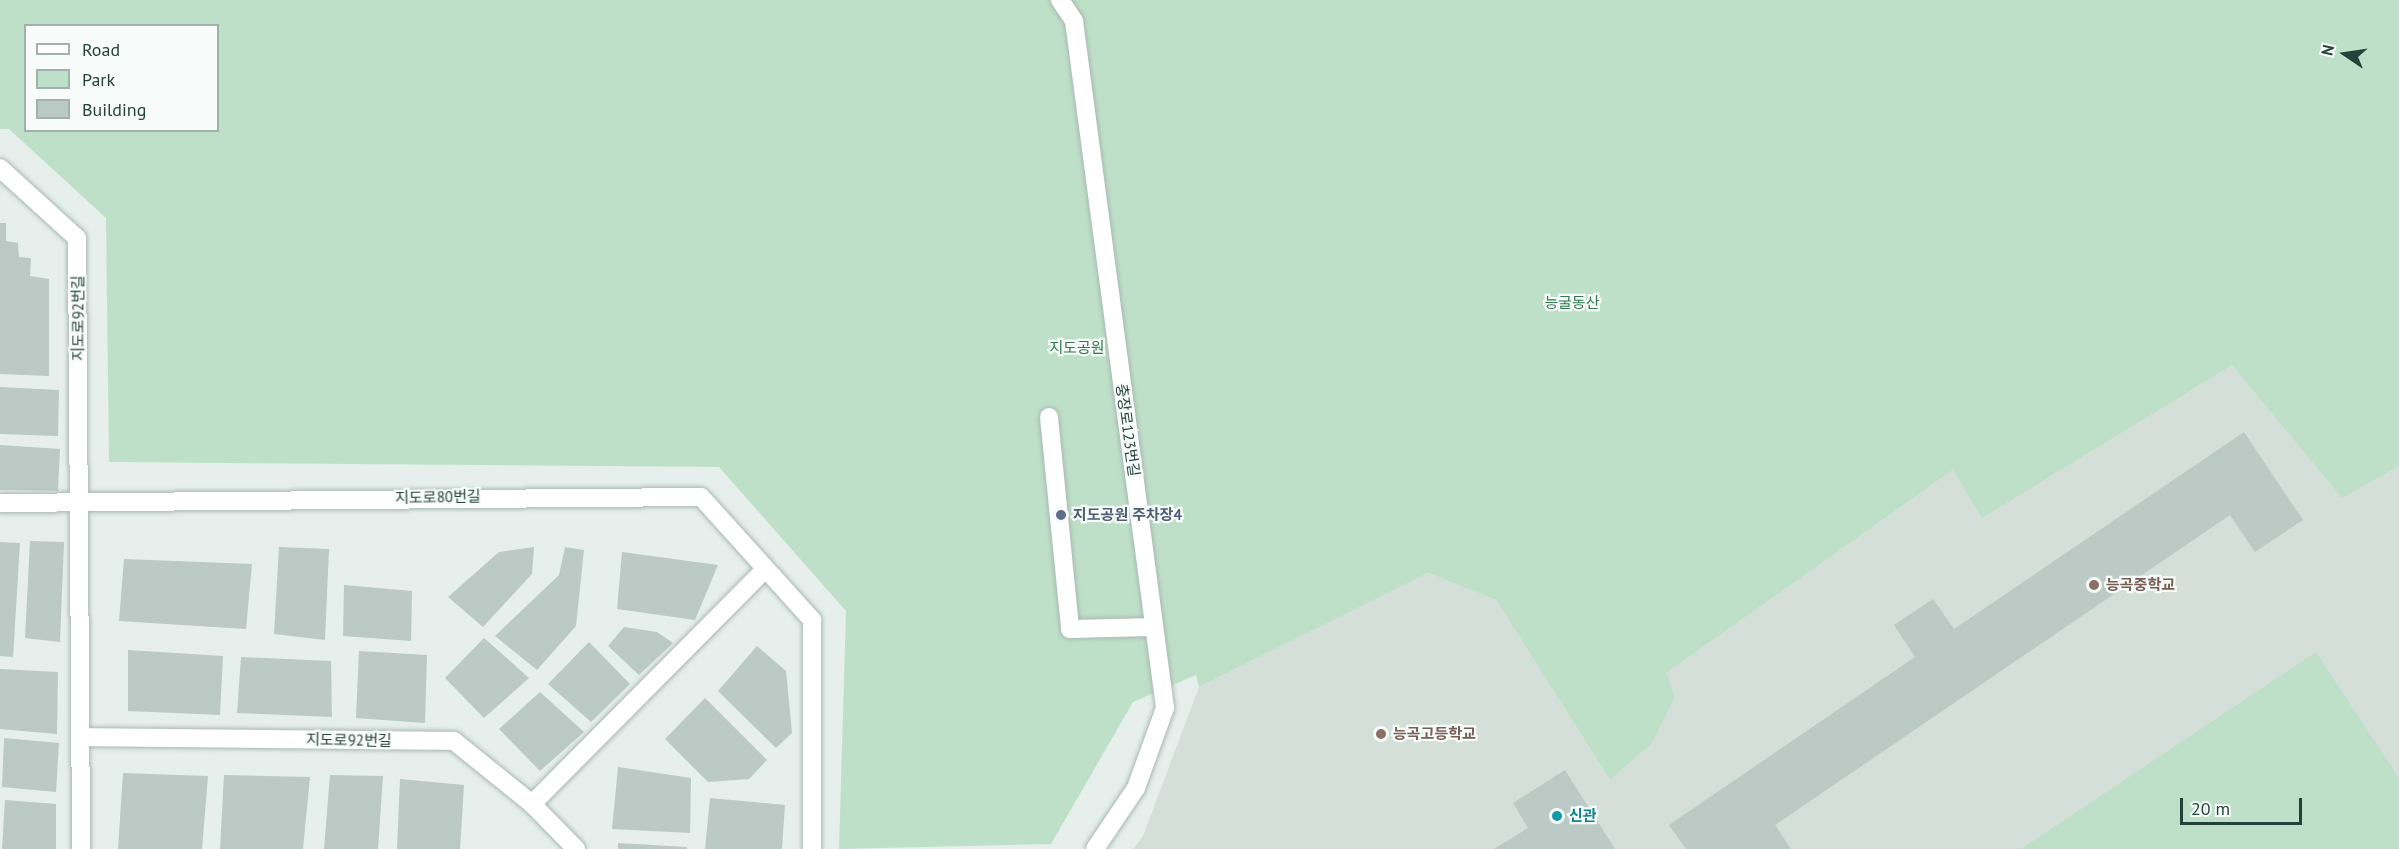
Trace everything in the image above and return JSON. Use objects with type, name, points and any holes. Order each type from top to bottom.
[{"type":"street","name":"충장로123번길","points":[[1064,2],[1074,21],[1165,708],[1136,788],[1095,849]]},
{"type":"street","name":"지도로92번길","points":[[0,168],[78,238],[81,849]]},
{"type":"street","points":[[1049,417],[1070,629],[1154,627]]},
{"type":"street","name":"지도로80번길","points":[[79,502],[701,497],[812,620],[812,849]]},
{"type":"street","points":[[0,503],[79,502]]},
{"type":"street","points":[[532,804],[765,569]]},
{"type":"street","name":"지도로92번길","points":[[81,737],[454,741],[532,804],[576,849]]},
{"type":"shaded area","name":"능곡중학교","points":[[2232,365],[2342,497],[2399,466],[2399,849],[1133,849],[1143,836],[1199,687],[1428,573],[1496,600],[1610,780],[1665,673],[1953,470]]},
{"type":"green space","name":"지도공원","points":[[0,0],[2399,0],[2399,466],[2342,498],[2232,365],[1982,518],[1953,470],[1666,673],[1675,697],[1652,743],[1610,780],[1496,600],[1428,573],[1199,687],[1196,675],[1133,702],[1051,844],[839,849],[846,611],[719,467],[109,462],[106,218],[9,129],[0,129]]},
{"type":"green space","points":[[2316,652],[2399,778],[2399,849],[2021,849]]},
{"type":"building","points":[[0,223],[6,223],[6,241],[18,243],[19,257],[31,258],[30,276],[49,279],[49,376],[0,374]]},
{"type":"building","points":[[0,387],[59,390],[58,436],[0,434]]},
{"type":"building","points":[[2244,432],[2303,520],[2255,552],[2230,515],[1775,825],[1791,849],[1686,849],[1669,825],[1915,657],[1894,625],[1933,599],[1954,629]]},
{"type":"building","points":[[0,445],[60,449],[58,491],[0,490]]},
{"type":"building","points":[[30,541],[64,542],[60,642],[25,638]]},
{"type":"building","points":[[0,542],[20,543],[13,657],[0,656]]},
{"type":"building","points":[[279,547],[329,549],[325,640],[274,634]]},
{"type":"building","points":[[534,547],[532,574],[483,627],[448,597],[499,552]]},
{"type":"building","points":[[565,547],[584,550],[576,626],[537,670],[495,636],[559,575]]},
{"type":"building","points":[[622,552],[718,565],[695,620],[617,609]]},
{"type":"building","points":[[124,559],[252,564],[246,629],[119,621]]},
{"type":"building","points":[[344,585],[412,591],[411,641],[343,636]]},
{"type":"building","points":[[624,627],[657,632],[673,643],[639,675],[608,646]]},
{"type":"building","points":[[484,638],[529,678],[484,718],[445,678]]},
{"type":"building","points":[[589,642],[630,684],[591,722],[548,684]]},
{"type":"building","points":[[757,646],[786,671],[792,733],[776,748],[718,691]]},
{"type":"building","points":[[128,650],[223,656],[220,715],[128,711]]},
{"type":"building","points":[[359,651],[427,655],[425,723],[356,718]]},
{"type":"building","points":[[241,657],[331,661],[332,717],[237,713]]},
{"type":"building","points":[[0,669],[58,672],[57,734],[0,729]]},
{"type":"building","points":[[540,692],[584,732],[540,771],[499,729]]},
{"type":"building","points":[[705,698],[767,760],[749,779],[708,782],[665,739]]},
{"type":"building","points":[[4,738],[59,743],[56,792],[2,787]]},
{"type":"building","points":[[618,767],[691,778],[690,833],[612,829]]},
{"type":"building","name":"신관","points":[[1565,770],[1615,849],[1494,849],[1528,828],[1513,803]]},
{"type":"building","points":[[123,773],[208,776],[202,849],[118,849]]},
{"type":"building","points":[[224,775],[310,777],[303,849],[220,849]]},
{"type":"building","points":[[330,775],[383,776],[378,849],[324,849]]},
{"type":"building","points":[[400,779],[464,785],[460,849],[397,849]]},
{"type":"building","points":[[710,798],[785,805],[782,849],[705,849]]},
{"type":"building","points":[[5,800],[56,804],[56,849],[2,849]]},
{"type":"building","points":[[618,843],[687,847],[687,849],[618,849]]},
{"type":"place","name":"지도공원 주차장4","points":[[1061,515]]},
{"type":"place","name":"능곡중학교","points":[[2094,585]]},
{"type":"place","name":"능곡고등학교","points":[[1381,734]]},
{"type":"place","name":"신관","points":[[1557,816]]},
{"type":"park label","name":"능굴동산","points":[[1572,303]]}]
